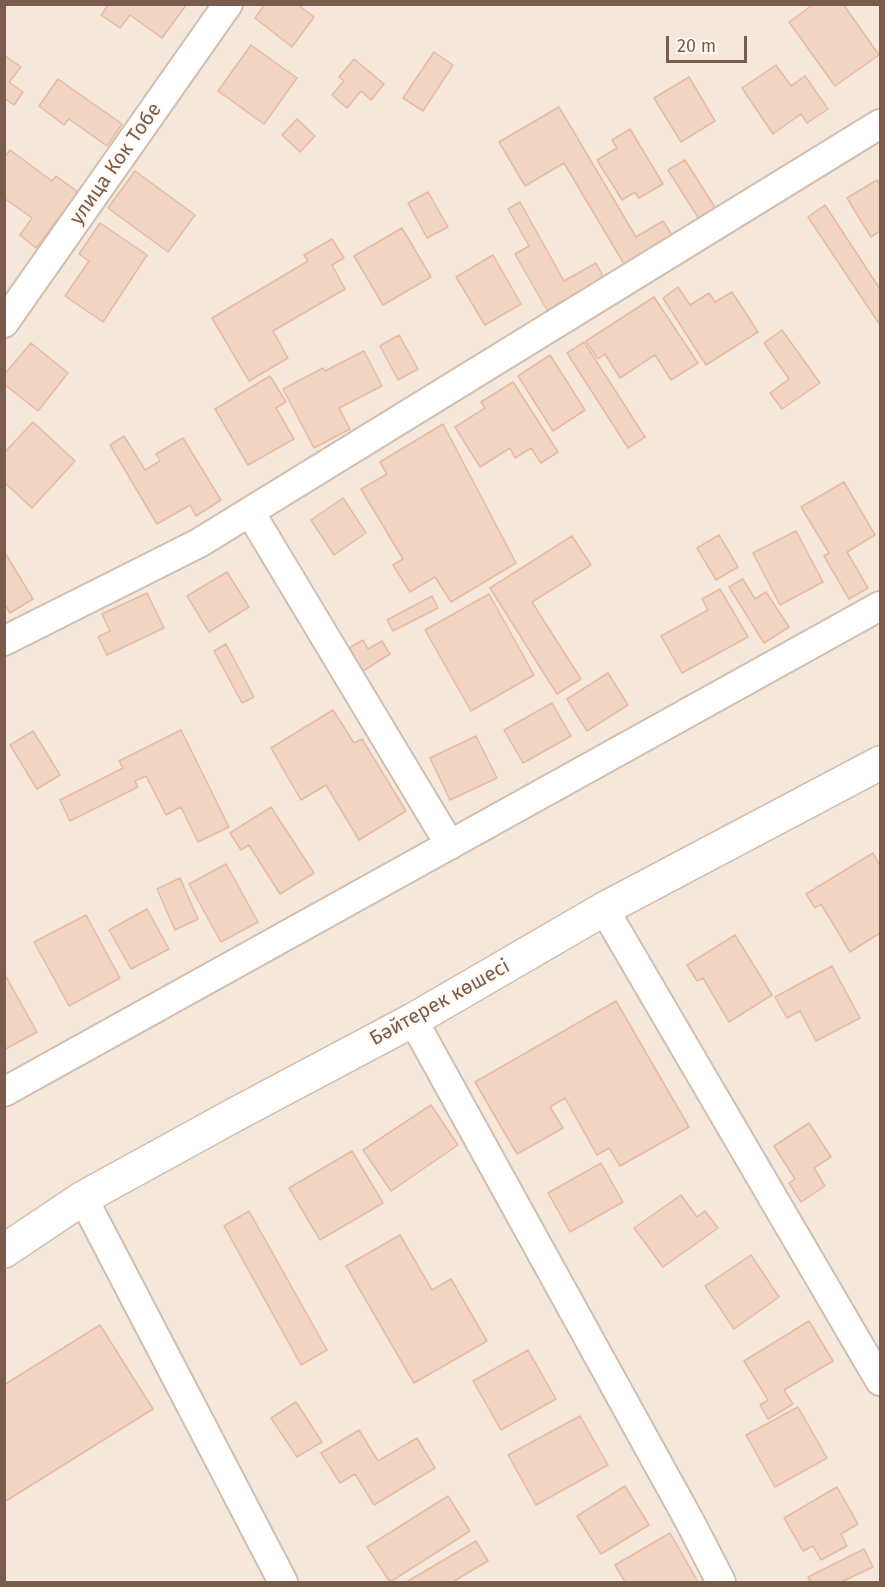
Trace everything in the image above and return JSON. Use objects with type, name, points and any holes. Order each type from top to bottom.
[{"type":"street","name":"улица Кок Тобе","points":[[4,322],[228,4]]},
{"type":"street","points":[[4,641],[199,543],[880,124]]},
{"type":"street","points":[[250,512],[450,845]]},
{"type":"street","points":[[4,1092],[880,606]]},
{"type":"street","name":"Бәйтерек көшесі","points":[[4,1251],[83,1198],[236,1113],[413,1020],[604,909],[880,762]]},
{"type":"street","points":[[604,909],[880,1381]]},
{"type":"street","points":[[413,1020],[721,1582]]},
{"type":"street","points":[[83,1198],[283,1582]]},
{"type":"shaded area","points":[[5,5],[880,5],[880,1582],[5,1582]]},
{"type":"building","points":[[109,4],[187,4],[162,38],[130,15],[120,28],[101,15]]},
{"type":"building","points":[[265,4],[297,4],[314,17],[292,47],[255,18]]},
{"type":"building","points":[[814,4],[843,4],[879,55],[835,86],[789,22]]},
{"type":"building","points":[[251,45],[297,78],[264,124],[218,91]]},
{"type":"building","points":[[434,52],[453,65],[423,111],[403,98]]},
{"type":"building","points":[[4,55],[21,67],[9,82],[23,92],[14,105],[4,98]]},
{"type":"building","points":[[354,59],[384,84],[371,100],[361,91],[347,108],[332,95],[344,81],[339,77]]},
{"type":"building","points":[[776,65],[791,86],[805,76],[828,109],[807,123],[801,114],[773,134],[742,88]]},
{"type":"building","points":[[689,77],[715,121],[681,142],[654,98]]},
{"type":"building","points":[[58,79],[122,124],[107,146],[69,119],[64,125],[39,106]]},
{"type":"building","points":[[559,107],[636,237],[663,221],[675,240],[627,269],[564,163],[525,186],[499,142]]},
{"type":"building","points":[[297,119],[315,136],[300,152],[282,135]]},
{"type":"building","points":[[630,129],[663,184],[639,198],[635,192],[622,200],[597,160],[617,148],[612,140]]},
{"type":"building","points":[[10,150],[52,181],[56,176],[78,192],[36,248],[20,235],[32,218],[4,198],[4,158]]},
{"type":"building","points":[[685,160],[718,212],[701,222],[668,170]]},
{"type":"building","points":[[135,171],[195,215],[168,252],[108,208]]},
{"type":"building","points":[[877,180],[880,185],[880,231],[871,237],[847,198]]},
{"type":"building","points":[[428,192],[448,227],[427,238],[408,203]]},
{"type":"building","points":[[520,202],[564,281],[596,263],[604,278],[547,310],[515,254],[529,246],[508,209]]},
{"type":"building","points":[[825,205],[880,289],[880,325],[808,217]]},
{"type":"building","points":[[100,223],[147,255],[103,322],[65,296],[89,261],[79,254]]},
{"type":"building","points":[[402,228],[431,277],[383,305],[354,256]]},
{"type":"building","points":[[332,239],[344,258],[332,265],[345,289],[273,331],[288,358],[249,381],[212,318],[308,261],[304,255]]},
{"type":"building","points":[[493,255],[521,304],[485,325],[456,277]]},
{"type":"building","points":[[678,287],[690,305],[709,293],[715,302],[732,292],[758,332],[706,365],[663,298]]},
{"type":"building","points":[[654,297],[698,363],[671,380],[655,355],[620,378],[605,354],[598,359],[586,341]]},
{"type":"building","points":[[782,330],[820,383],[782,409],[770,393],[789,379],[764,343]]},
{"type":"building","points":[[399,335],[418,369],[398,380],[380,346]]},
{"type":"building","points":[[584,342],[645,437],[628,448],[567,353]]},
{"type":"building","points":[[31,343],[68,373],[38,411],[4,384],[4,375]]},
{"type":"building","points":[[364,351],[382,386],[339,408],[350,429],[314,448],[283,389],[323,368],[325,371]]},
{"type":"building","points":[[550,355],[585,410],[553,431],[518,376]]},
{"type":"building","points":[[270,376],[286,402],[276,408],[294,439],[248,465],[215,409]]},
{"type":"building","points":[[513,382],[558,452],[541,463],[531,448],[515,458],[510,448],[480,467],[455,427],[485,408],[481,402]]},
{"type":"building","points":[[33,422],[75,461],[32,508],[4,482],[4,453]]},
{"type":"building","points":[[443,424],[516,563],[451,602],[435,577],[410,592],[393,565],[403,559],[361,489],[387,474],[380,462]]},
{"type":"building","points":[[124,436],[145,470],[160,461],[156,454],[183,438],[221,500],[196,516],[190,505],[157,524],[110,445]]},
{"type":"building","points":[[844,482],[875,535],[847,552],[868,588],[849,599],[824,556],[829,553],[801,507]]},
{"type":"building","points":[[343,498],[366,533],[334,555],[311,520]]},
{"type":"building","points":[[796,531],[823,582],[780,605],[753,553]]},
{"type":"building","points":[[719,535],[738,567],[716,580],[697,548]]},
{"type":"building","points":[[572,536],[591,565],[532,602],[581,679],[557,694],[490,588]]},
{"type":"building","points":[[4,551],[33,599],[10,613],[4,603]]},
{"type":"building","points":[[227,572],[249,607],[209,632],[187,596]]},
{"type":"building","points":[[743,579],[755,599],[766,592],[789,627],[764,643],[729,587]]},
{"type":"building","points":[[720,589],[748,637],[682,673],[661,636],[708,610],[702,599]]},
{"type":"building","points":[[147,593],[164,628],[107,655],[98,637],[110,631],[102,614]]},
{"type":"building","points":[[489,594],[534,675],[471,711],[425,630]]},
{"type":"building","points":[[432,596],[438,608],[393,631],[387,620]]},
{"type":"building","points":[[363,640],[368,649],[382,641],[390,654],[363,671],[349,648]]},
{"type":"building","points":[[226,644],[254,697],[242,703],[214,651]]},
{"type":"building","points":[[608,673],[628,705],[587,731],[567,699]]},
{"type":"building","points":[[552,703],[571,736],[523,763],[504,730]]},
{"type":"building","points":[[333,710],[354,743],[362,739],[406,811],[359,840],[326,785],[301,800],[271,748]]},
{"type":"building","points":[[181,730],[229,827],[198,842],[181,807],[166,815],[146,776],[135,781],[138,787],[70,821],[60,800],[123,768],[119,761]]},
{"type":"building","points":[[33,731],[60,775],[37,789],[10,745]]},
{"type":"building","points":[[476,736],[497,778],[450,800],[430,758]]},
{"type":"building","points":[[271,807],[314,873],[280,894],[249,845],[241,850],[230,833]]},
{"type":"building","points":[[873,853],[880,866],[880,933],[850,952],[821,904],[815,908],[806,894]]},
{"type":"building","points":[[226,864],[258,922],[221,942],[189,884]]},
{"type":"building","points":[[180,878],[198,919],[175,930],[157,889]]},
{"type":"building","points":[[147,909],[169,949],[131,969],[109,930]]},
{"type":"building","points":[[86,915],[120,978],[69,1006],[34,942]]},
{"type":"building","points":[[735,935],[772,995],[729,1022],[703,978],[697,981],[687,965]]},
{"type":"building","points":[[832,966],[860,1018],[816,1041],[800,1011],[787,1018],[775,997]]},
{"type":"building","points":[[4,973],[37,1032],[4,1050]]},
{"type":"building","points":[[616,1001],[689,1127],[620,1166],[609,1148],[597,1155],[565,1098],[550,1107],[563,1128],[517,1154],[475,1082]]},
{"type":"building","points":[[431,1105],[458,1145],[391,1191],[363,1150]]},
{"type":"building","points":[[809,1123],[831,1157],[814,1168],[825,1186],[801,1202],[789,1183],[795,1179],[774,1146]]},
{"type":"building","points":[[352,1151],[383,1203],[320,1240],[289,1188]]},
{"type":"building","points":[[601,1163],[623,1202],[570,1232],[548,1193]]},
{"type":"building","points":[[681,1195],[697,1217],[705,1211],[718,1228],[663,1267],[634,1228]]},
{"type":"building","points":[[249,1211],[327,1350],[301,1365],[224,1226]]},
{"type":"building","points":[[400,1235],[432,1290],[451,1279],[487,1341],[414,1383],[346,1266]]},
{"type":"building","points":[[751,1255],[779,1297],[734,1329],[705,1286]]},
{"type":"building","points":[[809,1321],[833,1361],[784,1390],[793,1404],[768,1419],[760,1405],[768,1400],[744,1361]]},
{"type":"building","points":[[100,1325],[153,1409],[6,1501],[4,1498],[4,1385]]},
{"type":"building","points":[[528,1350],[556,1399],[501,1430],[473,1381]]},
{"type":"building","points":[[296,1402],[322,1442],[297,1457],[271,1418]]},
{"type":"building","points":[[798,1407],[827,1458],[775,1487],[746,1435]]},
{"type":"building","points":[[580,1416],[608,1465],[536,1505],[508,1455]]},
{"type":"building","points":[[359,1430],[378,1461],[417,1438],[435,1468],[374,1505],[355,1474],[340,1483],[321,1453]]},
{"type":"building","points":[[625,1486],[649,1525],[601,1554],[577,1516]]},
{"type":"building","points":[[837,1487],[858,1524],[841,1534],[847,1546],[821,1560],[813,1546],[803,1551],[784,1518]]},
{"type":"building","points":[[448,1496],[470,1531],[390,1582],[367,1547]]},
{"type":"building","points":[[670,1533],[698,1582],[625,1582],[615,1565]]},
{"type":"building","points":[[476,1541],[488,1561],[455,1582],[408,1581]]},
{"type":"building","points":[[864,1549],[873,1567],[841,1582],[811,1582],[808,1577]]}]
